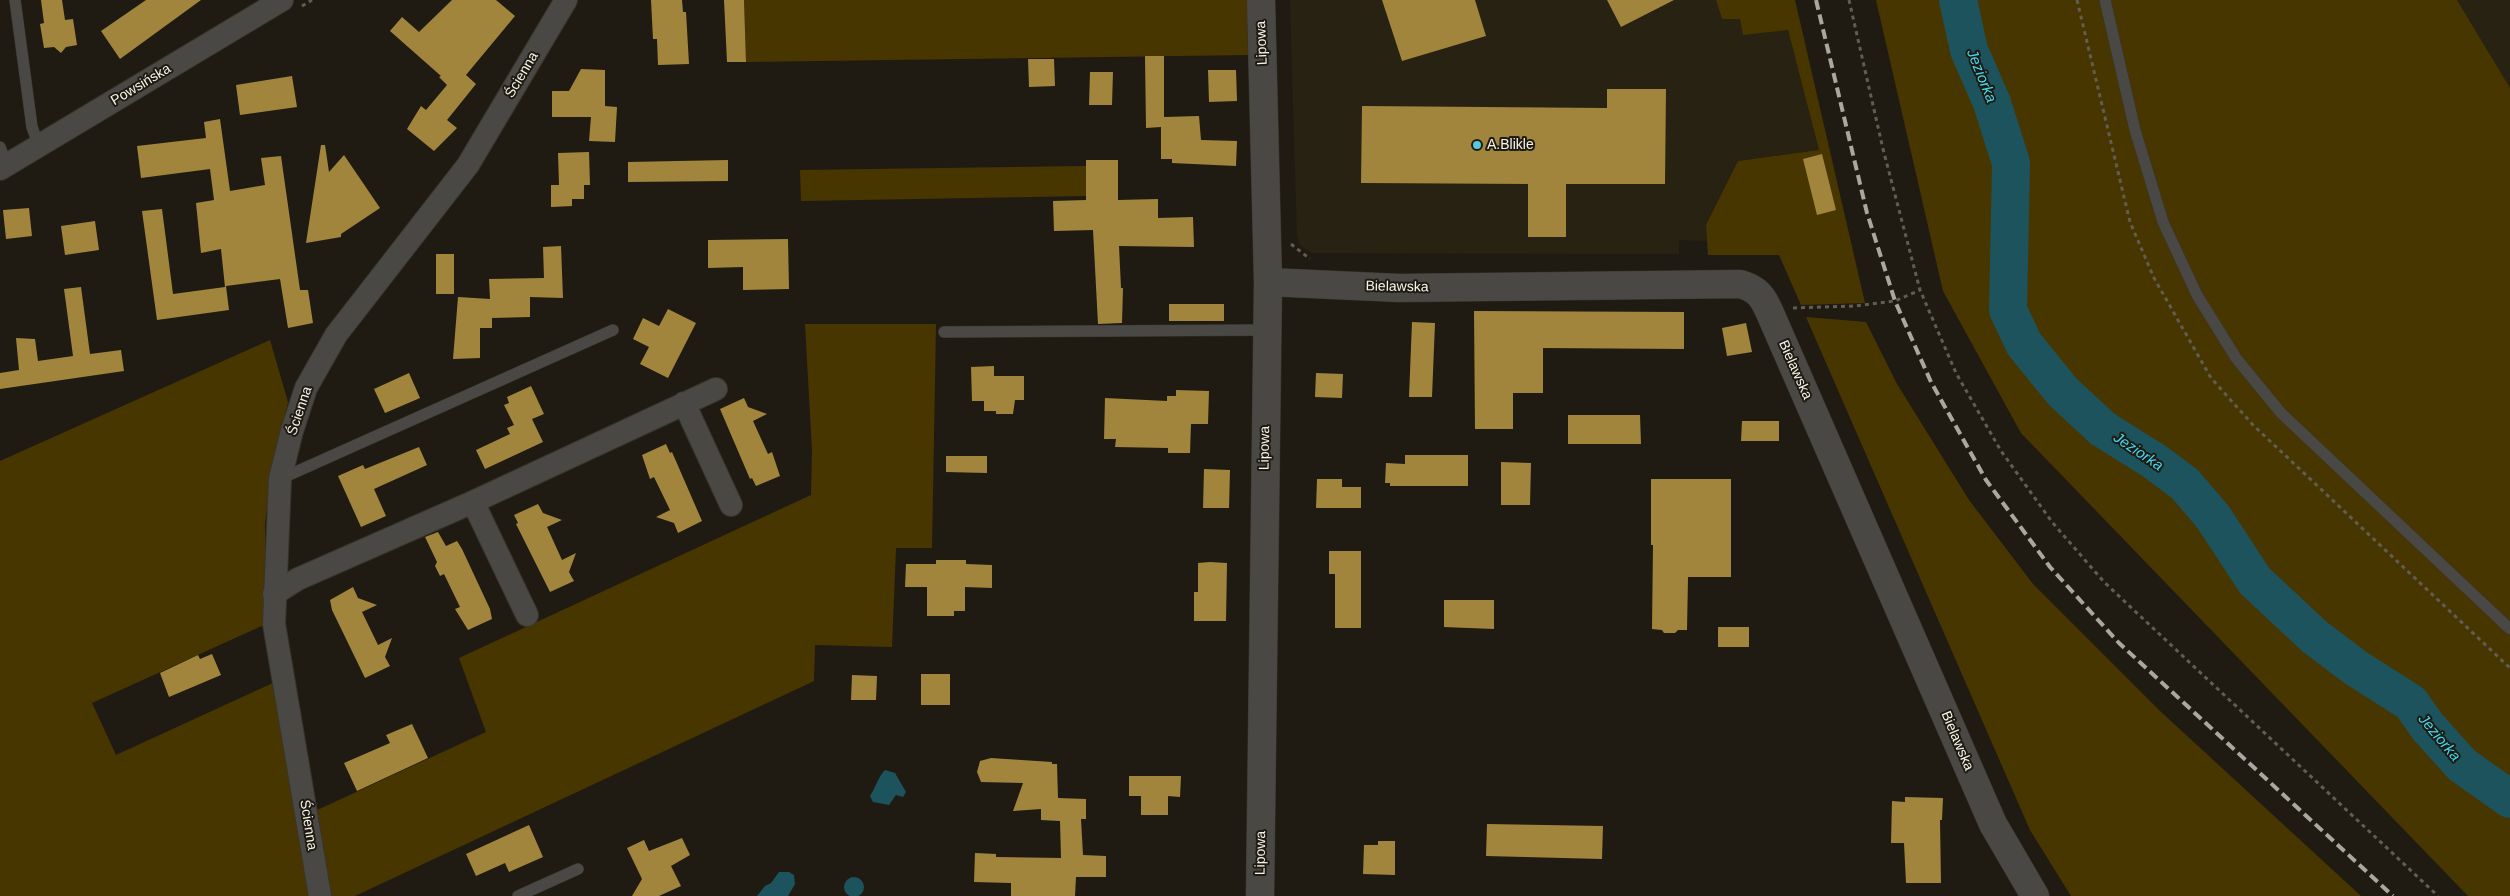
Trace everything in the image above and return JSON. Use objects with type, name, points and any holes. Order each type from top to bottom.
[{"type":"street","name":"Powsińska","points":[[2,160],[39,146],[282,0]]},
{"type":"street","name":"Ścienna","points":[[320,896],[274,624],[280,479],[306,388],[336,335],[468,164],[566,0]]},
{"type":"street","name":"Lipowa","points":[[1260,896],[1268,282],[1261,0]]},
{"type":"street","name":"Bielawska","points":[[1268,282],[1399,288],[1740,284],[1756,290],[1762,296],[1770,313],[1993,824],[2034,896]]},
{"type":"street","points":[[274,594],[298,579],[473,502],[716,389]]},
{"type":"street","points":[[684,404],[731,505]]},
{"type":"street","points":[[473,502],[526,614]]},
{"type":"lane","points":[[15,0],[32,127],[39,146]]},
{"type":"lane","points":[[2105,0],[2135,130],[2163,222],[2197,295],[2236,358],[2281,413],[2510,629]]},
{"type":"lane","points":[[280,479],[613,330]]},
{"type":"lane","points":[[944,332],[1267,330]]},
{"type":"lane","points":[[518,896],[578,869]]},
{"type":"path","points":[[1849,0],[1883,149],[1920,290],[1952,365],[2001,451],[2052,522],[2104,582],[2438,896]]},
{"type":"path","points":[[1770,313],[1801,306],[1854,306],[1895,301],[1920,290]]},
{"type":"shaded area","points":[[744,0],[1247,0],[1248,55],[746,62]]},
{"type":"shaded area","points":[[1290,0],[1716,0],[1722,19],[1740,18],[1743,35],[1788,30],[1819,150],[1738,161],[1706,225],[1707,241],[1679,240],[1679,254],[1312,253],[1300,245],[1297,236]]},
{"type":"shaded area","points":[[1716,0],[1795,0],[1865,303],[1801,305],[1779,255],[1708,255],[1706,225],[1738,161],[1819,150],[1788,30],[1743,35],[1740,19],[1722,19]]},
{"type":"shaded area","points":[[1876,0],[2457,0],[2510,88],[2510,896],[2468,896],[2021,433],[1943,291]]},
{"type":"shaded area","points":[[2457,0],[2510,0],[2510,88]]},
{"type":"shaded area","points":[[1086,166],[1087,196],[801,201],[800,170]]},
{"type":"shaded area","points":[[1806,317],[1866,322],[1897,384],[1969,500],[2033,584],[2160,711],[2361,896],[2071,896],[2030,830]]},
{"type":"shaded area","points":[[805,324],[936,324],[932,548],[896,548],[892,647],[815,645],[814,681],[355,896],[328,896],[313,812],[486,732],[459,658],[811,495],[812,450]]},
{"type":"shaded area","points":[[270,340],[288,402],[272,469],[265,523],[266,624],[92,703],[116,755],[275,682],[311,896],[0,896],[0,461]]},
{"type":"water","points":[[885,770],[895,773],[906,792],[903,797],[896,795],[889,805],[873,802],[870,796]]},
{"type":"water","points":[[779,872],[789,872],[794,875],[795,884],[788,896],[757,896],[765,886],[771,883]]},
{"type":"water","points":[[854,877],[861,880],[864,887],[861,894],[854,897],[847,894],[844,887],[847,880]]},
{"type":"building","points":[[41,0],[62,0],[65,20],[73,19],[77,45],[66,47],[61,53],[54,47],[44,48],[40,24],[44,23]]},
{"type":"building","points":[[146,0],[201,0],[120,59],[101,31]]},
{"type":"building","points":[[452,0],[496,0],[515,16],[466,75],[476,84],[447,120],[457,128],[434,151],[407,129],[421,106],[426,110],[447,85],[439,77],[441,76],[390,31],[402,17],[419,32]]},
{"type":"building","points":[[651,0],[682,0],[683,12],[686,12],[689,64],[658,65],[657,39],[653,39]]},
{"type":"building","points":[[724,0],[744,0],[746,62],[727,62]]},
{"type":"building","points":[[1382,0],[1475,0],[1486,36],[1402,61]]},
{"type":"building","points":[[1607,0],[1674,0],[1621,27]]},
{"type":"building","points":[[1145,56],[1164,56],[1164,117],[1199,116],[1201,140],[1237,141],[1236,166],[1172,163],[1172,159],[1161,159],[1161,127],[1146,128]]},
{"type":"building","points":[[1028,59],[1054,59],[1055,86],[1029,87]]},
{"type":"building","points":[[581,69],[605,70],[605,106],[617,107],[615,142],[589,141],[591,117],[552,117],[552,91],[569,91]]},
{"type":"building","points":[[1208,70],[1236,70],[1237,101],[1209,102]]},
{"type":"building","points":[[1090,72],[1113,72],[1112,105],[1089,105]]},
{"type":"building","points":[[292,76],[297,107],[240,115],[236,85]]},
{"type":"building","name":"A.Blikle","points":[[1607,89],[1666,89],[1665,184],[1566,184],[1566,237],[1528,237],[1528,184],[1361,183],[1362,106],[1607,108]]},
{"type":"building","points":[[220,119],[230,191],[265,185],[261,158],[281,156],[300,290],[308,290],[313,323],[288,328],[280,279],[226,286],[229,310],[157,320],[142,211],[162,209],[173,294],[225,287],[221,249],[201,253],[196,203],[214,200],[210,169],[141,178],[137,146],[206,138],[204,122]]},
{"type":"building","points":[[321,145],[325,145],[329,172],[344,155],[380,208],[341,234],[341,237],[306,243]]},
{"type":"building","points":[[589,152],[590,185],[584,185],[584,199],[572,199],[572,206],[551,207],[551,185],[559,185],[558,153]]},
{"type":"building","points":[[1822,154],[1836,210],[1817,215],[1803,159]]},
{"type":"building","points":[[728,160],[728,181],[628,182],[628,162]]},
{"type":"building","points":[[1086,160],[1118,160],[1118,200],[1158,199],[1158,218],[1193,217],[1194,247],[1119,246],[1121,288],[1123,288],[1122,323],[1098,324],[1093,230],[1054,231],[1053,201],[1086,200]]},
{"type":"building","points":[[29,208],[32,236],[6,239],[3,210]]},
{"type":"building","points":[[95,221],[99,250],[65,255],[61,226]]},
{"type":"building","points":[[788,239],[789,289],[743,290],[743,267],[708,268],[708,240]]},
{"type":"building","points":[[561,246],[563,298],[530,297],[530,317],[492,318],[492,328],[480,328],[480,358],[453,359],[458,297],[490,299],[489,279],[544,278],[543,247]]},
{"type":"building","points":[[436,254],[454,254],[454,294],[436,294]]},
{"type":"building","points":[[81,287],[90,354],[121,350],[124,371],[0,389],[0,373],[19,370],[16,338],[35,339],[38,361],[73,356],[64,289]]},
{"type":"building","points":[[1169,304],[1224,304],[1224,321],[1169,321]]},
{"type":"building","points":[[668,309],[696,323],[668,378],[640,364],[649,347],[633,339],[643,318],[659,326]]},
{"type":"building","points":[[1474,311],[1684,312],[1684,349],[1543,348],[1543,393],[1513,393],[1513,429],[1475,429]]},
{"type":"building","points":[[1412,322],[1435,323],[1432,397],[1409,397]]},
{"type":"building","points":[[1746,323],[1752,352],[1727,356],[1722,328]]},
{"type":"building","points":[[994,366],[994,376],[1024,376],[1024,400],[1015,400],[1013,414],[996,414],[996,411],[984,411],[984,401],[972,401],[971,367]]},
{"type":"building","points":[[409,373],[420,398],[385,413],[374,389]]},
{"type":"building","points":[[1316,373],[1343,374],[1342,398],[1315,397]]},
{"type":"building","points":[[531,386],[544,414],[532,419],[543,442],[485,469],[476,450],[510,434],[507,428],[514,425],[504,405],[509,403],[507,397]]},
{"type":"building","points":[[1176,390],[1209,391],[1208,424],[1191,424],[1190,453],[1168,453],[1168,448],[1115,447],[1116,439],[1104,439],[1105,398],[1167,401],[1167,396],[1176,396]]},
{"type":"building","points":[[744,398],[748,407],[767,414],[753,421],[768,454],[772,452],[780,476],[756,486],[752,478],[750,479],[720,409]]},
{"type":"building","points":[[1568,415],[1640,415],[1641,444],[1568,444]]},
{"type":"building","points":[[1742,421],[1779,421],[1779,441],[1741,441]]},
{"type":"building","points":[[666,444],[670,453],[672,452],[702,521],[678,533],[674,523],[656,517],[670,510],[654,477],[650,479],[642,455]]},
{"type":"building","points":[[419,447],[427,465],[374,489],[386,516],[361,527],[338,476],[363,465],[365,469]]},
{"type":"building","points":[[1405,455],[1468,455],[1468,486],[1390,486],[1390,483],[1385,483],[1386,463],[1405,464]]},
{"type":"building","points":[[946,456],[987,456],[987,473],[946,472]]},
{"type":"building","points":[[1501,462],[1531,463],[1530,505],[1501,505]]},
{"type":"building","points":[[1204,469],[1230,470],[1229,508],[1203,508]]},
{"type":"building","points":[[1317,479],[1342,479],[1342,487],[1361,487],[1361,508],[1316,508]]},
{"type":"building","points":[[1651,479],[1731,479],[1731,577],[1688,577],[1687,630],[1678,630],[1675,633],[1664,633],[1662,630],[1652,629],[1653,545],[1651,545]]},
{"type":"building","points":[[538,504],[543,513],[562,520],[547,527],[562,560],[576,553],[569,572],[574,581],[550,592],[516,524],[518,523],[514,515]]},
{"type":"building","points":[[438,532],[446,546],[457,541],[490,609],[492,619],[468,630],[455,609],[460,607],[444,574],[440,576],[435,566],[437,562],[425,537]]},
{"type":"building","points":[[1329,551],[1361,551],[1361,628],[1335,628],[1335,574],[1329,574]]},
{"type":"building","points":[[936,560],[966,560],[966,564],[992,565],[992,588],[965,587],[965,611],[954,611],[954,616],[927,616],[927,587],[905,587],[906,564],[936,564]]},
{"type":"building","points":[[1198,563],[1227,563],[1226,621],[1194,621],[1194,592],[1198,592]]},
{"type":"building","points":[[353,587],[358,598],[377,605],[362,612],[378,645],[392,638],[385,657],[390,666],[365,678],[332,610],[330,600]]},
{"type":"building","points":[[1444,600],[1494,600],[1494,629],[1444,627]]},
{"type":"building","points":[[1718,627],[1749,627],[1749,647],[1718,647]]},
{"type":"building","points":[[212,654],[221,675],[169,697],[160,673],[198,655],[200,659]]},
{"type":"building","points":[[921,674],[950,674],[950,705],[921,705]]},
{"type":"building","points":[[852,675],[877,676],[876,700],[851,700]]},
{"type":"building","points":[[412,724],[428,758],[357,791],[344,763],[390,743],[386,735]]},
{"type":"building","points":[[991,758],[1052,762],[1052,764],[1057,764],[1058,798],[1086,799],[1086,819],[1081,819],[1083,855],[1106,856],[1106,877],[1076,877],[1075,896],[1011,896],[1011,883],[974,882],[975,853],[996,854],[996,857],[1061,858],[1060,821],[1041,820],[1041,809],[1013,811],[1023,783],[981,782],[977,772],[980,761]]},
{"type":"building","points":[[1129,776],[1181,776],[1180,797],[1168,796],[1168,815],[1141,815],[1141,796],[1129,796]]},
{"type":"building","points":[[1905,797],[1943,798],[1942,820],[1940,820],[1941,883],[1906,883],[1904,843],[1891,843],[1892,801],[1905,802]]},
{"type":"building","points":[[1487,824],[1603,826],[1602,859],[1486,856]]},
{"type":"building","points":[[529,825],[543,857],[509,872],[505,863],[476,876],[466,854]]},
{"type":"building","points":[[682,838],[690,855],[671,866],[681,886],[659,896],[632,896],[642,879],[627,848],[644,840],[649,851]]},
{"type":"building","points":[[1378,841],[1395,841],[1395,875],[1363,874],[1364,845],[1378,845]]},
{"type":"waterway","name":"Jeziorka","points":[[1958,0],[1969,50],[1992,103],[2011,163],[2008,310],[2024,344],[2063,392],[2103,429],[2154,461],[2185,484],[2213,517],[2255,581],[2315,637],[2356,668],[2411,703],[2427,726],[2462,765],[2510,799]]},
{"type":"railway","points":[[1816,0],[1867,213],[1895,301],[1931,382],[1986,480],[2050,567],[2119,643],[2393,896]]},
{"type":"place","name":"A.Blikle","points":[[1477,145]]}]
